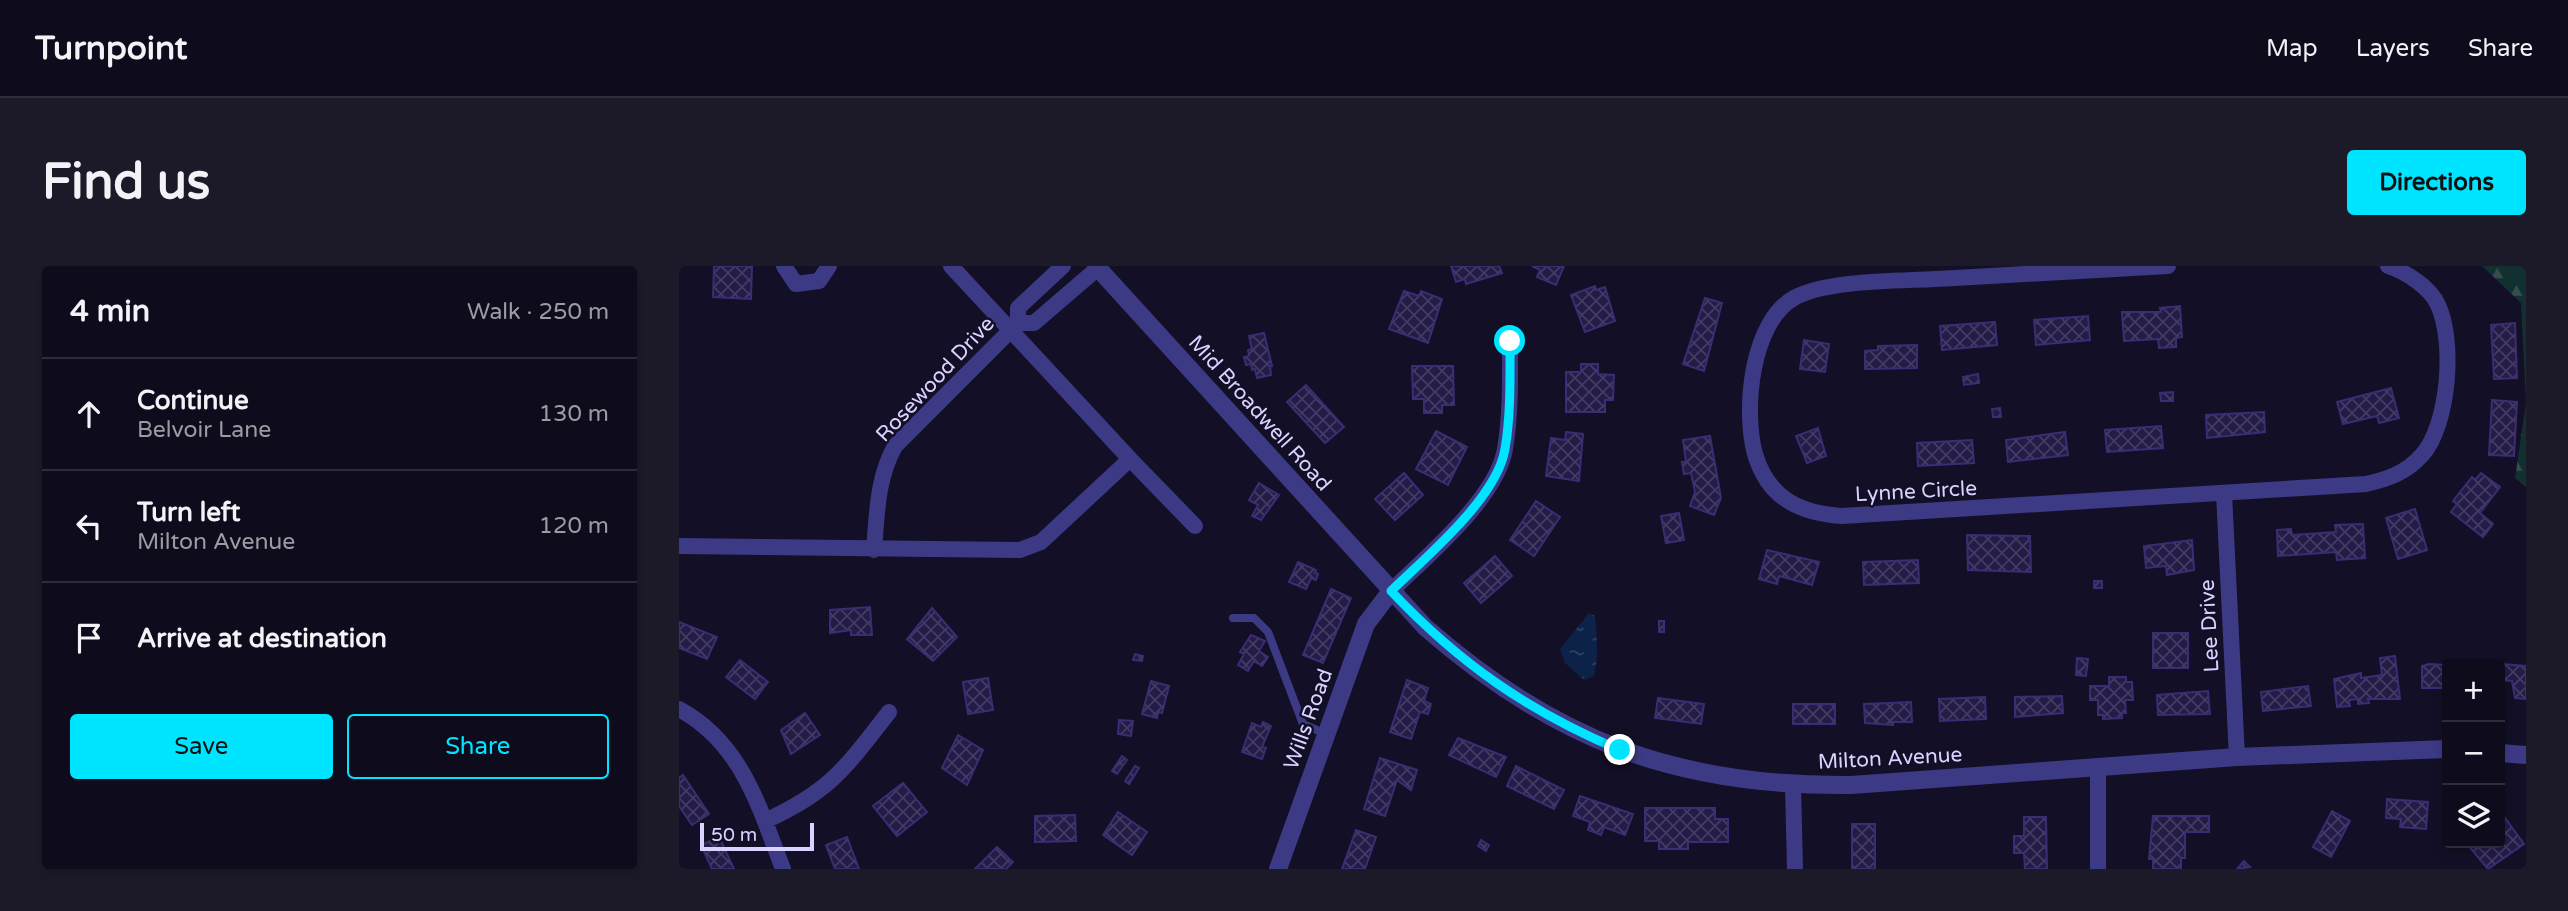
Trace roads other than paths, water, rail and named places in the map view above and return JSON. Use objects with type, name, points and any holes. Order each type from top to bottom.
[{"type":"street","points":[[785,266],[796,284],[820,281],[829,266]]},
{"type":"street","points":[[951,266],[1014,326],[1130,459],[1195,526]]},
{"type":"street","name":"Rosewood Drive","points":[[874,550],[879,490],[885,464],[895,446],[1014,326],[1019,308],[1063,266]]},
{"type":"street","name":"Lynne Circle","points":[[2168,266],[1865,283],[1814,291],[1793,298],[1778,312],[1757,351],[1750,384],[1755,455],[1762,471],[1782,499],[1814,514],[1842,516],[2224,494],[2366,484],[2389,479],[2409,468],[2424,454],[2437,434],[2443,413],[2446,326],[2437,302],[2421,284],[2388,266]]},
{"type":"street","name":"Rosewood Drive","points":[[1014,326],[1034,323],[1097,267]]},
{"type":"street","name":"Mid Broadwell Road","points":[[1097,267],[1391,591]]},
{"type":"street","points":[[1391,591],[1454,530],[1492,481],[1505,452],[1510,341]]},
{"type":"street","points":[[679,546],[1020,550],[1041,541],[1130,459]]},
{"type":"street","name":"Lee Drive","points":[[2224,494],[2237,757]]},
{"type":"street","name":"Wills Road","points":[[1278,869],[1366,624],[1391,591]]},
{"type":"street","name":"Milton Avenue","points":[[1391,591],[1425,627],[1468,665],[1515,698],[1566,727],[1620,750],[1677,768],[1734,780],[1793,785],[1851,785],[2237,757],[2442,750]]},
{"type":"street","points":[[679,709],[710,729],[731,751],[747,776],[783,869]]},
{"type":"street","points":[[765,821],[801,804],[828,786],[889,712]]},
{"type":"street","points":[[2505,753],[2526,755]]},
{"type":"street","points":[[2098,766],[2098,869]]},
{"type":"street","points":[[1793,785],[1795,869]]},
{"type":"lane","points":[[1233,618],[1254,618],[1268,632],[1303,724],[1327,734]]},
{"type":"water","points":[[1589,613],[1595,616],[1597,661],[1594,676],[1584,680],[1565,663],[1560,649]]}]
